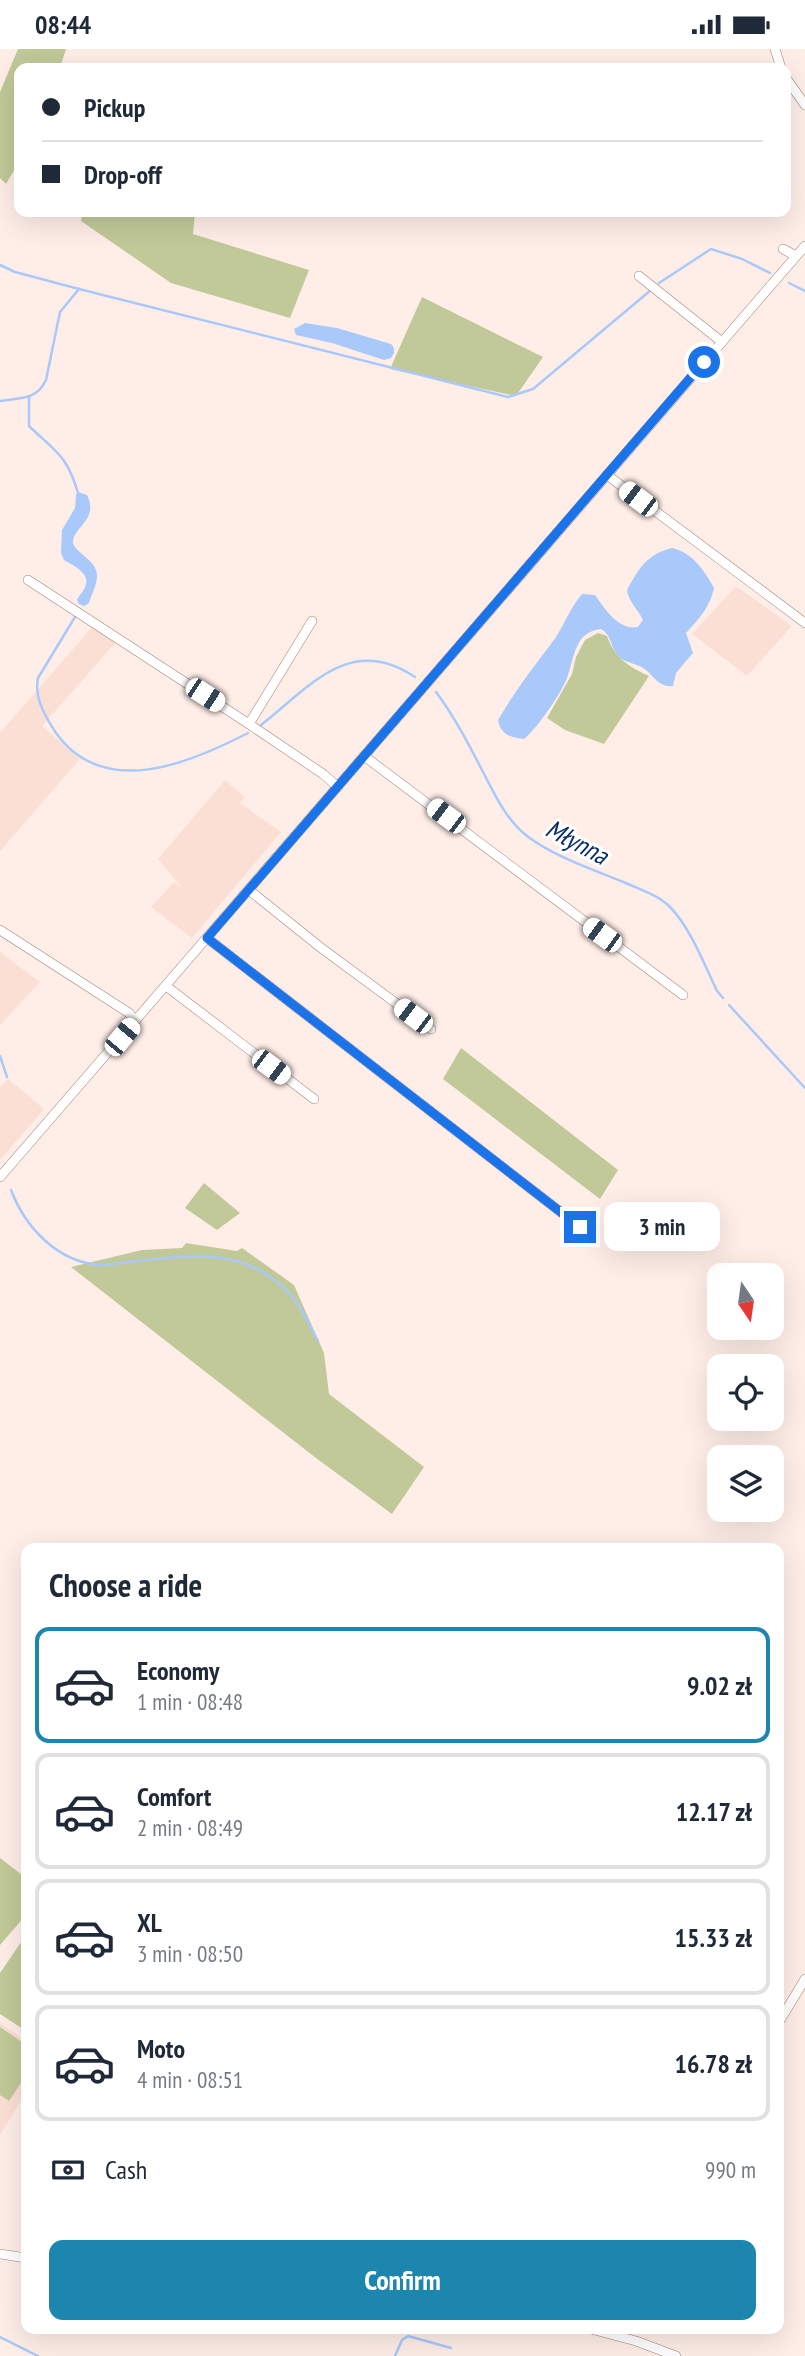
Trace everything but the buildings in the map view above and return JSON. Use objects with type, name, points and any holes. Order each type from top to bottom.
[{"type":"street","points":[[791,85],[805,105]]},
{"type":"street","points":[[0,1177],[805,246]]},
{"type":"street","points":[[783,249],[796,256]]},
{"type":"street","points":[[639,276],[722,342]]},
{"type":"street","points":[[607,475],[805,623]]},
{"type":"street","points":[[28,580],[249,724],[338,787]]},
{"type":"street","points":[[249,724],[312,621]]},
{"type":"street","points":[[364,756],[683,995]]},
{"type":"street","points":[[249,890],[320,947],[431,1029]]},
{"type":"street","points":[[0,930],[130,1013],[135,1021]]},
{"type":"street","points":[[207,938],[580,1227]]},
{"type":"street","points":[[166,986],[314,1099]]},
{"type":"street","points":[[784,2014],[805,1979]]},
{"type":"street","points":[[0,2254],[21,2257]]},
{"type":"street","points":[[609,2334],[676,2356]]},
{"type":"shaded area","points":[[736,586],[792,626],[747,676],[692,634]]},
{"type":"shaded area","points":[[93,626],[116,642],[42,726],[80,759],[0,851],[0,733]]},
{"type":"shaded area","points":[[225,780],[245,797],[240,803],[281,832],[192,938],[151,907],[174,882],[184,890],[158,859]]},
{"type":"shaded area","points":[[0,952],[40,982],[0,1025]]},
{"type":"shaded area","points":[[8,1079],[44,1109],[0,1160],[0,1087]]},
{"type":"shaded area","points":[[0,2023],[21,2038],[21,2100],[0,2135]]},
{"type":"green space","points":[[18,49],[66,49],[62,63],[14,63],[14,170],[6,184],[0,178],[0,92]]},
{"type":"green space","points":[[81,217],[195,217],[193,234],[309,270],[290,318],[171,283],[81,221]]},
{"type":"green space","points":[[422,297],[543,357],[516,396],[390,369]]},
{"type":"green space","points":[[598,633],[607,636],[624,661],[649,676],[604,744],[565,730],[547,718],[572,674],[576,657],[585,640]]},
{"type":"green space","points":[[461,1048],[618,1170],[600,1199],[443,1079]]},
{"type":"green space","points":[[204,1183],[240,1213],[217,1230],[185,1208]]},
{"type":"green space","points":[[186,1243],[237,1251],[242,1248],[294,1285],[324,1353],[329,1394],[424,1467],[392,1514],[71,1267],[142,1250],[182,1248]]},
{"type":"green space","points":[[0,1858],[21,1874],[21,1921],[0,1945]]},
{"type":"green space","points":[[21,1942],[21,2028],[0,2014],[0,1973]]},
{"type":"green space","points":[[0,2027],[21,2042],[21,2083],[9,2101],[0,2095]]},
{"type":"water","points":[[305,323],[337,328],[391,344],[394,353],[391,358],[384,360],[332,343],[296,335],[294,329]]},
{"type":"water","points":[[78,492],[87,495],[90,510],[73,541],[76,549],[94,565],[97,576],[89,603],[84,606],[77,600],[85,586],[85,576],[64,560],[61,553],[62,530],[75,508]]},
{"type":"water","points":[[672,548],[692,558],[714,588],[707,607],[686,633],[693,653],[676,673],[673,686],[661,684],[643,668],[619,657],[601,629],[592,631],[577,646],[565,682],[535,727],[524,739],[504,732],[498,720],[582,594],[595,595],[608,612],[625,626],[638,627],[643,620],[627,590],[650,558]]},
{"type":"waterway","points":[[659,283],[711,249],[742,259],[770,273]]},
{"type":"waterway","points":[[0,265],[15,272],[79,289],[508,397],[533,389],[651,290]]},
{"type":"waterway","points":[[789,283],[805,291]]},
{"type":"waterway","points":[[0,401],[27,397],[42,387],[46,380],[60,312],[79,289]]},
{"type":"waterway","name":"Młynna","points":[[29,397],[29,426],[65,462],[78,493]]},
{"type":"waterway","name":"Młynna","points":[[75,617],[38,678],[37,685],[41,707],[48,720],[56,733],[76,753],[98,765],[123,770],[148,769],[200,755],[248,733]]},
{"type":"waterway","name":"Młynna","points":[[261,725],[314,682],[332,670],[351,663],[370,661],[392,665],[415,677]]},
{"type":"waterway","name":"Młynna","points":[[436,692],[461,730],[501,806],[520,830],[550,851],[645,891],[666,903],[684,925],[723,998]]},
{"type":"waterway","name":"Młynna","points":[[729,1005],[805,1088]]},
{"type":"waterway","points":[[0,1056],[7,1077]]},
{"type":"waterway","points":[[11,1190],[25,1217],[45,1240],[57,1250],[84,1262],[105,1265],[197,1256],[216,1257],[253,1267],[287,1291],[301,1309],[318,1341]]},
{"type":"waterway","points":[[395,2356],[402,2340],[408,2336],[451,2348]]},
{"type":"waterway","points":[[0,2337],[38,2356]]},
{"type":"route","points":[[580,1227],[207,938],[704,362]]}]
